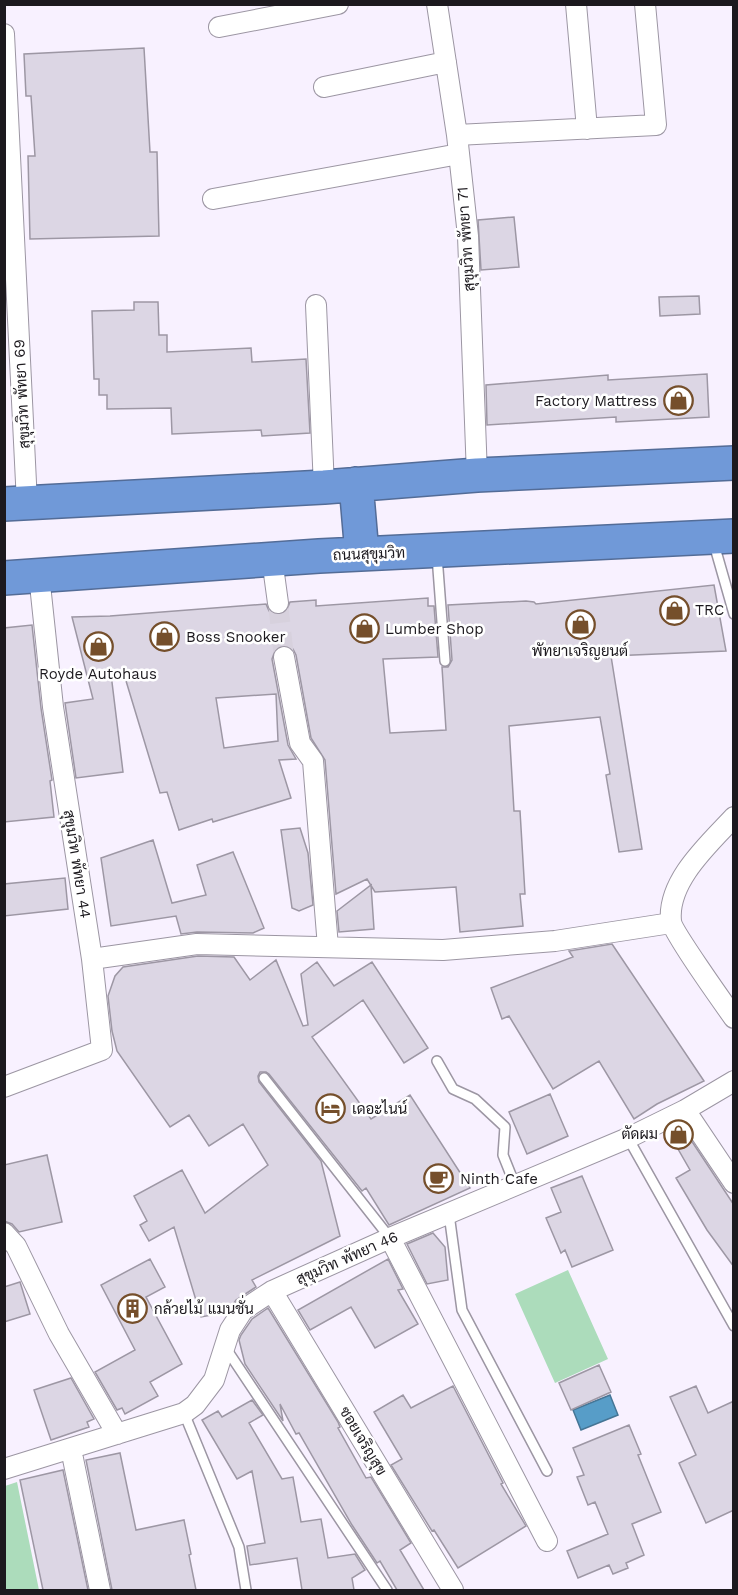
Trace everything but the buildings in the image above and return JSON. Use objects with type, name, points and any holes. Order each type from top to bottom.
[{"type":"highway","points":[[16,503],[734,463]]},
{"type":"highway","points":[[356,484],[362,554]]},
{"type":"highway","name":"ถนนสุขุมวิท","points":[[4,578],[272,559],[723,536]]},
{"type":"street","points":[[219,27],[338,4]]},
{"type":"street","name":"สุขุมวิท พัทยา 71","points":[[437,4],[457,135],[468,236],[477,476]]},
{"type":"street","points":[[576,4],[587,129]]},
{"type":"street","points":[[457,135],[656,125],[645,4]]},
{"type":"street","name":"สุขุมวิท พัทยา 69","points":[[4,34],[16,503]]},
{"type":"street","points":[[324,87],[446,62]]},
{"type":"street","points":[[213,199],[459,154]]},
{"type":"street","points":[[316,304],[324,487]]},
{"type":"street","points":[[272,559],[278,603]]},
{"type":"street","name":"สุขุมวิท พัทยา 44","points":[[4,1087],[102,1050],[92,959],[53,707],[39,575]]},
{"type":"street","points":[[285,657],[300,743],[313,761],[328,947]]},
{"type":"street","points":[[734,817],[694,859],[673,895],[671,923],[734,1018]]},
{"type":"street","points":[[92,959],[196,944],[443,950],[555,941],[671,923]]},
{"type":"street","name":"สุขุมวิท พัทยา 46","points":[[4,1469],[184,1413],[195,1406],[214,1380],[230,1329],[243,1310],[272,1291],[390,1238],[628,1138],[685,1110],[734,1081]]},
{"type":"street","points":[[685,1110],[734,1183]]},
{"type":"street","points":[[4,1233],[16,1245],[59,1334],[117,1434]]},
{"type":"street","points":[[390,1238],[547,1541]]},
{"type":"street","name":"ซอยเจริญสุข","points":[[272,1291],[453,1590]]},
{"type":"street","points":[[71,1449],[100,1590]]},
{"type":"lane","points":[[723,536],[734,614]]},
{"type":"lane","points":[[436,551],[445,661]]},
{"type":"lane","points":[[437,1061],[453,1089],[476,1099],[505,1127],[503,1155],[515,1185]]},
{"type":"lane","points":[[264,1078],[390,1238]]},
{"type":"lane","points":[[628,1138],[734,1326]]},
{"type":"lane","points":[[449,1214],[462,1310],[547,1471]]},
{"type":"lane","points":[[225,1347],[387,1590]]},
{"type":"lane","points":[[184,1413],[239,1547],[246,1590]]},
{"type":"green space","points":[[568,1270],[608,1359],[555,1383],[515,1294]]},
{"type":"green space","points":[[17,1482],[39,1590],[5,1590],[5,1486]]},
{"type":"water","points":[[610,1395],[618,1415],[581,1430],[573,1410]]},
{"type":"tunnel","points":[[278,603],[284,657]]},
{"type":"place","name":"Factory Mattress","points":[[678,401]]},
{"type":"place","name":"TRC","points":[[674,610]]},
{"type":"place","name":"พัทยาเจริญยนต์","points":[[580,624]]},
{"type":"place","name":"Lumber Shop","points":[[364,629]]},
{"type":"place","name":"Boss Snooker","points":[[165,637]]},
{"type":"place","name":"Royde Autohaus","points":[[98,647]]},
{"type":"place","name":"เดอะไนน์","points":[[331,1109]]},
{"type":"place","name":"ตัดผม","points":[[679,1134]]},
{"type":"place","name":"Ninth Cafe","points":[[439,1179]]},
{"type":"place","name":"กล้วยไม้ แมนชั่น","points":[[133,1309]]}]
